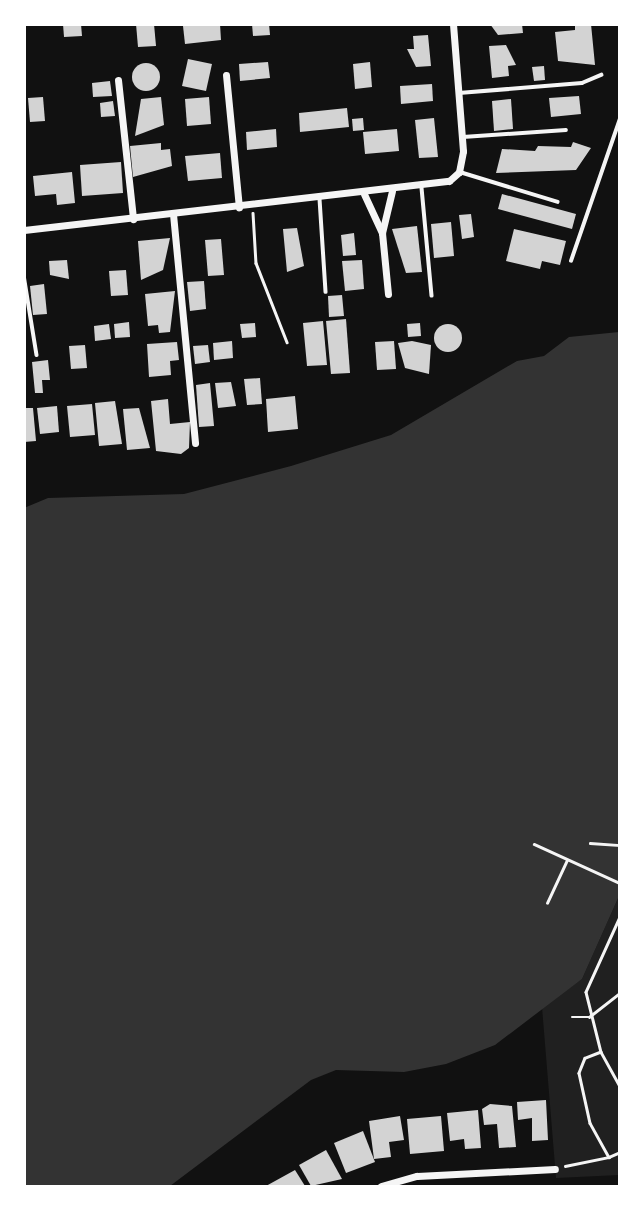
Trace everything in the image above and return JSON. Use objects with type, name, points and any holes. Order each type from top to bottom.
[{"type":"street","points":[[24,230],[422,188],[459,172],[463,137],[453,24]]},
{"type":"street","points":[[226,75],[239,207]]},
{"type":"street","points":[[118,80],[133,219]]},
{"type":"street","points":[[388,293],[382,233],[392,191]]},
{"type":"street","points":[[363,194],[382,233]]},
{"type":"street","points":[[173,214],[195,443]]},
{"type":"street","points":[[381,1186],[417,1176],[466,1176],[555,1168]]},
{"type":"street","points":[[466,1176],[467,1186]]},
{"type":"lane","points":[[459,93],[582,83],[601,75]]},
{"type":"lane","points":[[571,261],[620,119]]},
{"type":"lane","points":[[463,137],[566,130]]},
{"type":"lane","points":[[459,172],[558,202]]},
{"type":"lane","points":[[422,188],[432,296]]},
{"type":"lane","points":[[320,199],[326,292]]},
{"type":"lane","points":[[24,275],[37,355]]},
{"type":"path","points":[[253,206],[256,263],[287,342]]},
{"type":"path","points":[[590,843],[620,845]]},
{"type":"path","points":[[534,844],[620,883]]},
{"type":"path","points":[[547,903],[567,860]]},
{"type":"path","points":[[620,917],[586,992],[589,1017],[601,1052],[620,1086]]},
{"type":"path","points":[[572,1017],[589,1017],[620,993]]},
{"type":"path","points":[[601,1052],[585,1058],[579,1073],[590,1122],[609,1157]]},
{"type":"path","points":[[555,1168],[609,1157],[620,1152]]},
{"type":"shaded area","points":[[619,332],[619,896],[582,979],[495,1045],[446,1064],[404,1072],[336,1070],[311,1080],[170,1186],[25,1186],[24,508],[48,498],[184,494],[291,466],[391,435],[517,361],[544,356],[569,337]]},
{"type":"shaded area","points":[[619,896],[619,1175],[556,1178],[542,1007],[582,979]]},
{"type":"building","points":[[63,24],[81,24],[82,36],[64,37]]},
{"type":"building","points":[[136,24],[154,24],[156,46],[138,47]]},
{"type":"building","points":[[220,24],[221,40],[185,44],[183,26]]},
{"type":"building","points":[[252,24],[269,24],[270,35],[253,36]]},
{"type":"building","points":[[490,24],[522,24],[523,33],[498,35]]},
{"type":"building","points":[[575,24],[591,24],[595,65],[558,61],[555,32],[575,30]]},
{"type":"building","points":[[428,35],[431,66],[416,67],[407,49],[414,49],[413,36]]},
{"type":"building","points":[[506,45],[516,65],[508,66],[509,76],[492,78],[489,46]]},
{"type":"building","points":[[188,59],[212,64],[206,91],[182,86]]},
{"type":"building","points":[[268,62],[270,78],[240,81],[239,64]]},
{"type":"building","points":[[370,62],[372,87],[355,89],[353,64]]},
{"type":"building","points":[[146,63],[156,67],[160,77],[156,87],[146,91],[136,87],[132,77],[136,67]]},
{"type":"building","points":[[544,66],[545,80],[534,81],[532,67]]},
{"type":"building","points":[[110,81],[112,96],[93,97],[92,83]]},
{"type":"building","points":[[432,84],[433,101],[401,104],[400,86]]},
{"type":"building","points":[[579,96],[581,114],[551,117],[549,98]]},
{"type":"building","points":[[43,97],[45,121],[30,122],[28,98]]},
{"type":"building","points":[[161,97],[164,125],[135,136],[141,99]]},
{"type":"building","points":[[209,97],[211,124],[187,126],[185,99]]},
{"type":"building","points":[[511,99],[513,129],[494,131],[492,101]]},
{"type":"building","points":[[113,101],[115,116],[101,117],[100,103]]},
{"type":"building","points":[[347,108],[349,127],[300,132],[299,113]]},
{"type":"building","points":[[363,118],[364,130],[353,131],[352,119]]},
{"type":"building","points":[[434,118],[438,157],[419,158],[415,120]]},
{"type":"building","points":[[276,129],[277,147],[247,150],[246,132]]},
{"type":"building","points":[[397,129],[399,151],[365,154],[363,132]]},
{"type":"building","points":[[573,142],[591,148],[576,170],[496,173],[502,149],[535,151],[538,146],[571,147]]},
{"type":"building","points":[[161,143],[161,150],[170,149],[172,166],[133,177],[130,146]]},
{"type":"building","points":[[220,153],[222,178],[188,181],[185,156]]},
{"type":"building","points":[[121,162],[123,193],[82,196],[80,165]]},
{"type":"building","points":[[72,172],[75,203],[57,205],[56,194],[35,196],[33,176]]},
{"type":"building","points":[[502,194],[576,214],[572,229],[498,209]]},
{"type":"building","points":[[471,214],[474,237],[462,239],[459,215]]},
{"type":"building","points":[[451,222],[454,256],[434,258],[431,224]]},
{"type":"building","points":[[417,226],[422,272],[406,273],[392,229]]},
{"type":"building","points":[[297,228],[304,266],[287,272],[283,229]]},
{"type":"building","points":[[514,229],[566,241],[560,265],[542,261],[540,269],[506,261]]},
{"type":"building","points":[[354,233],[356,255],[343,256],[341,235]]},
{"type":"building","points":[[170,238],[163,270],[141,280],[138,241]]},
{"type":"building","points":[[221,239],[224,275],[208,276],[205,240]]},
{"type":"building","points":[[67,260],[69,279],[50,275],[49,261]]},
{"type":"building","points":[[362,260],[364,289],[345,291],[342,261]]},
{"type":"building","points":[[126,270],[128,295],[111,296],[109,271]]},
{"type":"building","points":[[204,281],[206,309],[190,311],[187,282]]},
{"type":"building","points":[[44,284],[47,314],[33,315],[30,286]]},
{"type":"building","points":[[175,291],[170,332],[159,333],[158,325],[148,326],[145,294]]},
{"type":"building","points":[[342,295],[344,316],[329,317],[328,296]]},
{"type":"building","points":[[346,319],[350,373],[331,374],[326,321]]},
{"type":"building","points":[[323,321],[327,365],[307,366],[303,323]]},
{"type":"building","points":[[129,322],[130,337],[115,338],[114,324]]},
{"type":"building","points":[[255,323],[256,337],[242,338],[240,324]]},
{"type":"building","points":[[420,323],[421,336],[408,337],[407,324]]},
{"type":"building","points":[[109,324],[111,339],[95,341],[94,326]]},
{"type":"building","points":[[448,324],[458,328],[462,338],[458,348],[448,352],[438,348],[434,338],[438,328]]},
{"type":"building","points":[[232,341],[233,358],[214,360],[213,343]]},
{"type":"building","points":[[394,341],[396,369],[377,370],[375,342]]},
{"type":"building","points":[[412,341],[431,345],[429,374],[405,368],[398,343]]},
{"type":"building","points":[[177,342],[179,360],[170,361],[171,375],[149,377],[147,344]]},
{"type":"building","points":[[85,345],[87,368],[71,369],[69,346]]},
{"type":"building","points":[[208,345],[210,362],[195,364],[193,346]]},
{"type":"building","points":[[48,360],[50,380],[42,380],[43,393],[35,393],[32,362]]},
{"type":"building","points":[[260,378],[262,404],[247,405],[244,379]]},
{"type":"building","points":[[231,382],[236,406],[218,408],[215,383]]},
{"type":"building","points":[[210,383],[214,426],[199,427],[196,385]]},
{"type":"building","points":[[295,396],[298,429],[268,432],[266,399]]},
{"type":"building","points":[[168,399],[170,424],[190,422],[189,448],[181,454],[156,451],[151,401]]},
{"type":"building","points":[[115,401],[122,444],[99,446],[95,403]]},
{"type":"building","points":[[92,404],[95,435],[70,437],[67,406]]},
{"type":"building","points":[[57,406],[59,432],[40,434],[37,408]]},
{"type":"building","points":[[24,408],[33,408],[36,441],[24,442]]},
{"type":"building","points":[[139,408],[150,448],[127,450],[123,409]]},
{"type":"building","points":[[546,1100],[548,1140],[532,1141],[532,1118],[518,1120],[517,1102]]},
{"type":"building","points":[[490,1104],[512,1106],[516,1147],[499,1148],[497,1124],[484,1125],[482,1109]]},
{"type":"building","points":[[478,1110],[481,1148],[465,1149],[464,1139],[450,1141],[447,1113]]},
{"type":"building","points":[[400,1116],[404,1140],[389,1142],[391,1157],[374,1159],[369,1121]]},
{"type":"building","points":[[441,1116],[444,1151],[410,1154],[407,1119]]},
{"type":"building","points":[[363,1131],[375,1162],[346,1173],[334,1143]]},
{"type":"building","points":[[326,1150],[342,1179],[311,1186],[299,1165]]},
{"type":"building","points":[[295,1170],[305,1186],[266,1186]]}]
